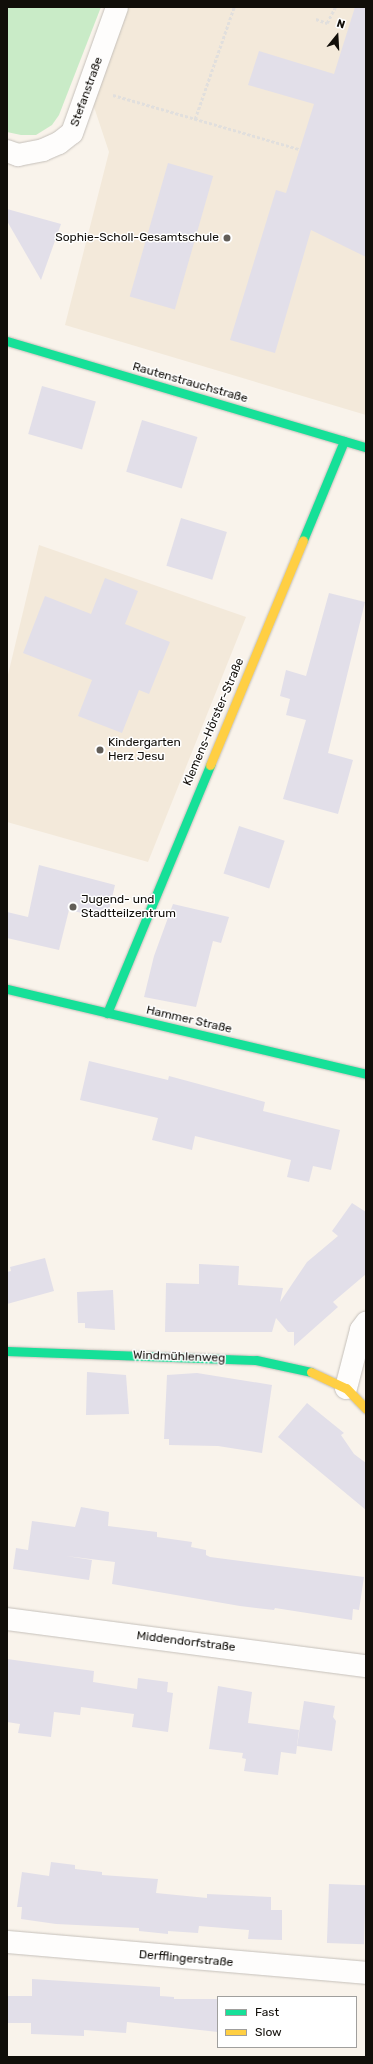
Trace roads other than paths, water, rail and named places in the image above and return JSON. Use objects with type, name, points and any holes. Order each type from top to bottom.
[{"type":"street","name":"Stefanstraße","points":[[7,152],[18,155],[43,150],[64,140],[72,133],[117,7]]},
{"type":"street","name":"Rautenstrauchstraße","points":[[7,341],[366,447]]},
{"type":"street","name":"Klemens-Hörster-Straße","points":[[107,1013],[344,440]]},
{"type":"street","name":"Hammer Straße","points":[[7,989],[366,1074]]},
{"type":"street","points":[[346,1388],[361,1330],[366,1323]]},
{"type":"street","name":"Windmühlenweg","points":[[7,1351],[256,1360],[303,1368],[346,1388],[366,1409]]},
{"type":"street","name":"Middendorfstraße","points":[[7,1619],[366,1666]]},
{"type":"street","name":"Derfflingerstraße","points":[[7,1942],[366,1973]]},
{"type":"place","name":"Sophie-Scholl-Gesamtschule","points":[[227,238]]},
{"type":"place","name":"Kindergarten Herz Jesu","points":[[100,750]]},
{"type":"place","name":"Jugend- und Stadtteilzentrum","points":[[73,907]]}]
